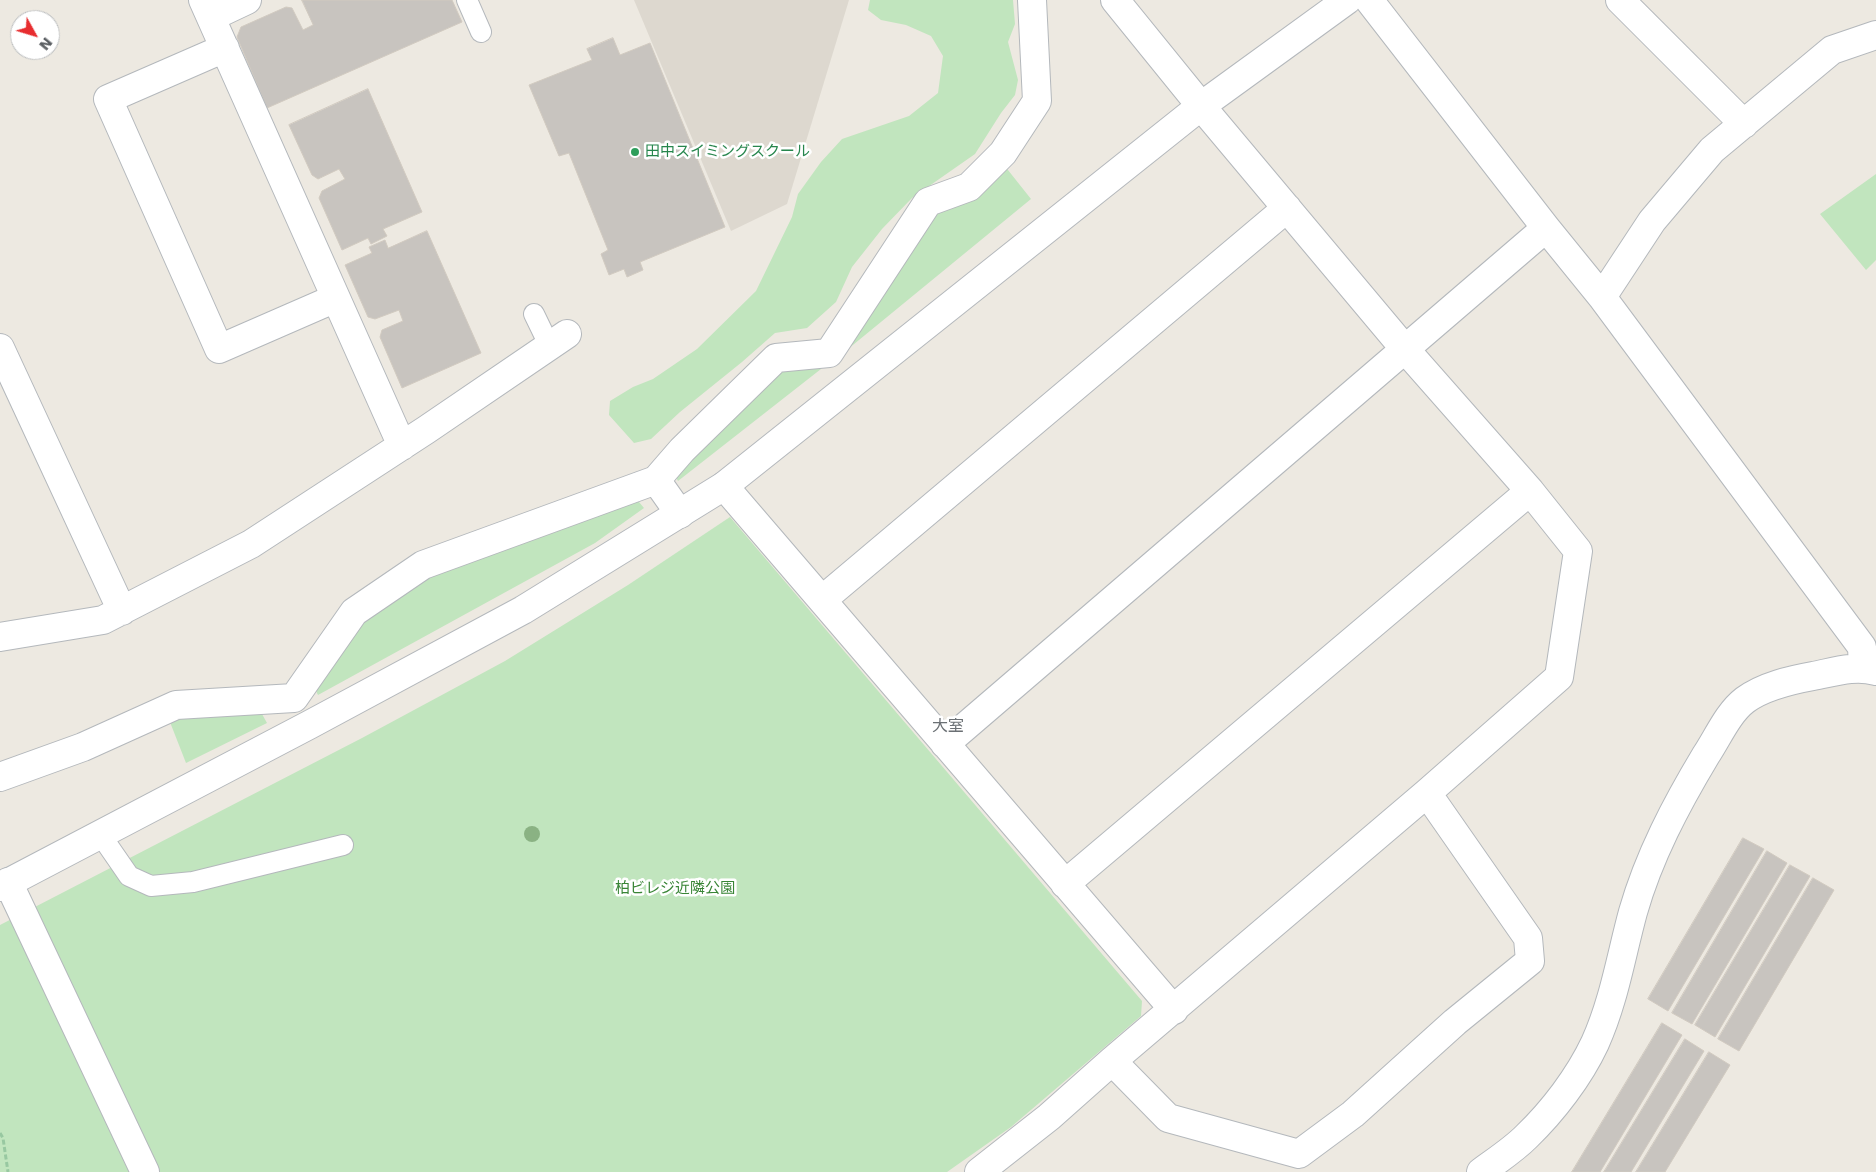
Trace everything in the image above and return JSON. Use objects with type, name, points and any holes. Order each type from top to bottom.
[{"type":"street","points":[[247,0],[207,9],[402,446]]},
{"type":"street","points":[[979,1172],[1049,1117],[1112,1061],[1428,793],[1558,677],[1578,551],[1530,491],[1404,348],[1201,106],[1115,0]]},
{"type":"street","points":[[1369,0],[1602,297],[1862,647],[1870,669],[1791,680],[1758,692],[1745,700],[1731,716],[1686,789],[1655,849],[1634,911],[1612,998],[1595,1043],[1582,1066],[1557,1102],[1525,1138],[1481,1172]]},
{"type":"street","points":[[1620,0],[1744,124]]},
{"type":"street","points":[[829,353],[928,202],[969,187],[1003,153],[1037,101],[1034,1]]},
{"type":"street","points":[[145,1172],[4,885],[309,726],[523,610],[724,486],[1201,106],[1341,2]]},
{"type":"street","points":[[1602,297],[1652,221],[1712,150],[1832,50],[1876,35]]},
{"type":"street","points":[[225,48],[108,99],[211,331],[219,349],[336,298]]},
{"type":"street","points":[[822,600],[1287,208]]},
{"type":"street","points":[[945,744],[1546,228]]},
{"type":"street","points":[[0,637],[103,620],[251,544],[402,446],[558,340]]},
{"type":"street","points":[[0,348],[122,611]]},
{"type":"street","points":[[829,353],[853,383]]},
{"type":"street","points":[[294,698],[354,612],[422,565],[656,480],[682,450],[776,358],[829,353]]},
{"type":"street","points":[[656,480],[680,514]]},
{"type":"street","points":[[724,486],[1174,1010]]},
{"type":"street","points":[[1065,884],[1530,491]]},
{"type":"street","points":[[294,698],[309,726]]},
{"type":"street","points":[[0,777],[83,747],[176,705],[294,698]]},
{"type":"street","points":[[1112,1061],[1168,1118],[1299,1154],[1353,1114],[1455,1022],[1530,962],[1528,938],[1428,793]]},
{"type":"lane","points":[[466,0],[481,32]]},
{"type":"lane","points":[[534,314],[558,340]]},
{"type":"lane","points":[[100,834],[128,876],[151,886],[192,882],[343,845]]},
{"type":"path","points":[[0,1133],[3,1138],[8,1172]]},
{"type":"shaded area","points":[[634,0],[849,0],[787,204],[731,231]]},
{"type":"green space","points":[[870,0],[1013,0],[1015,24],[1008,42],[1018,80],[1015,95],[975,154],[912,198],[882,229],[852,267],[836,302],[807,328],[775,333],[680,412],[651,439],[634,443],[609,415],[610,401],[633,387],[653,379],[697,349],[756,291],[792,217],[798,194],[821,162],[842,139],[909,116],[938,93],[943,56],[931,36],[906,25],[881,20],[868,10]]},
{"type":"green space","points":[[1004,165],[1031,199],[848,349],[935,210]]},
{"type":"green space","points":[[1876,174],[1876,260],[1866,270],[1820,214]]},
{"type":"green space","points":[[817,362],[821,369],[678,481],[672,469],[780,365]]},
{"type":"green space","points":[[634,496],[644,508],[595,543],[318,695],[311,681],[354,620],[423,572]]},
{"type":"green space","name":"柏ビレジ近隣公園","points":[[730,517],[1142,1001],[1141,1016],[1011,1127],[947,1172],[0,1172],[0,925],[362,738],[505,661],[628,585]]},
{"type":"green space","points":[[179,713],[262,714],[267,723],[186,763],[168,717]]},
{"type":"building","points":[[302,0],[452,0],[462,22],[267,108],[237,37],[241,27],[286,7],[292,8],[303,30],[313,25]]},
{"type":"building","points":[[613,38],[620,55],[650,43],[725,227],[640,262],[643,270],[627,277],[624,269],[609,275],[601,254],[608,250],[569,153],[559,156],[529,85],[592,60],[587,49]]},
{"type":"building","points":[[368,89],[422,212],[383,229],[387,236],[371,244],[368,238],[342,250],[319,198],[322,191],[345,179],[339,169],[318,179],[312,175],[289,125]]},
{"type":"building","points":[[427,231],[481,353],[402,388],[380,337],[382,330],[403,321],[399,310],[375,319],[368,317],[345,265],[372,253],[369,247],[385,240],[388,248]]},
{"type":"building","points":[[1743,838],[1764,849],[1668,1011],[1648,999]]},
{"type":"building","points":[[1767,851],[1787,863],[1692,1024],[1672,1013]]},
{"type":"building","points":[[1790,865],[1810,876],[1715,1037],[1695,1025]]},
{"type":"building","points":[[1813,878],[1834,890],[1739,1051],[1718,1039]]},
{"type":"building","points":[[1662,1023],[1682,1035],[1600,1172],[1572,1172]]},
{"type":"building","points":[[1685,1039],[1704,1051],[1631,1172],[1604,1172]]},
{"type":"building","points":[[1709,1052],[1730,1065],[1665,1172],[1636,1172]]},
{"type":"place","name":"田中スイミングスクール","points":[[635,152]]},
{"type":"district","name":"大室","points":[[948,727]]}]
